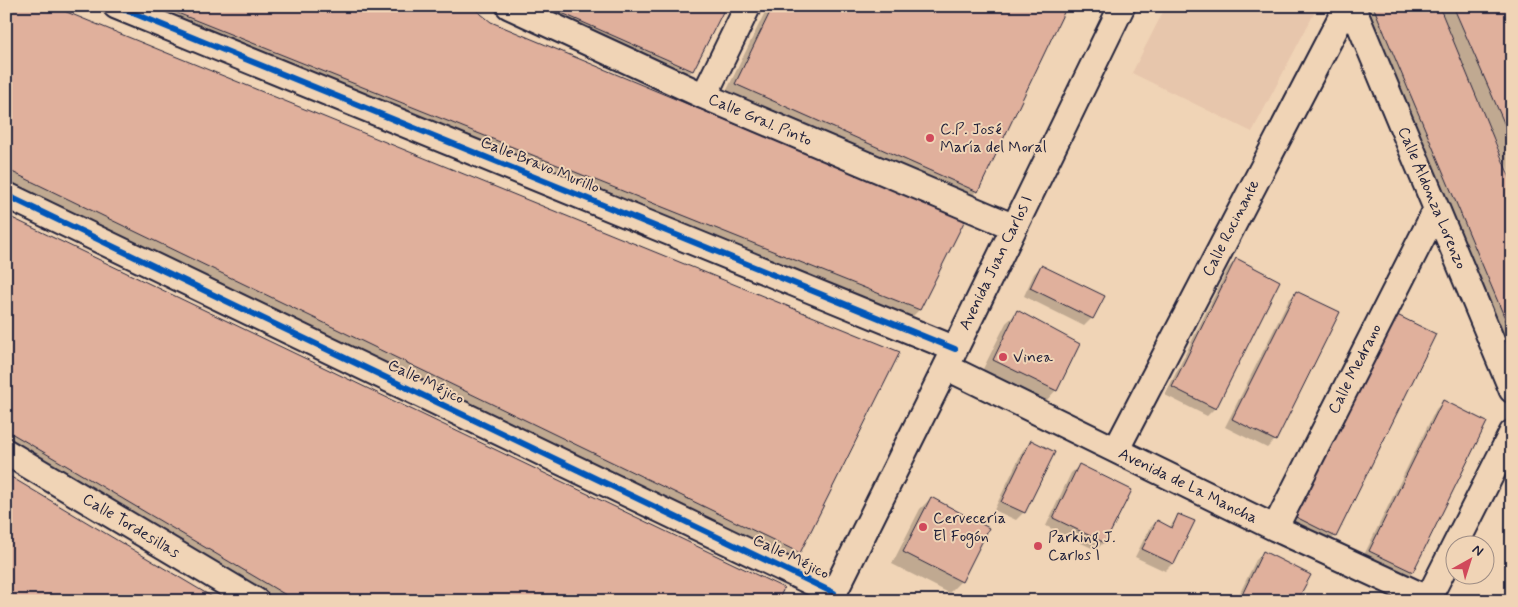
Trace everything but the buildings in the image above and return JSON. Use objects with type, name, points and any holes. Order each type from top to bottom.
[{"type":"street","name":"Calle Bravo Murillo","points":[[116,6],[950,358]]},
{"type":"street","name":"Calle Gral. Pinto","points":[[509,6],[704,96],[1014,227]]},
{"type":"street","points":[[704,96],[748,6]]},
{"type":"street","name":"Avenida Juan Carlos I","points":[[832,597],[1122,6]]},
{"type":"street","name":"Calle Rocinante","points":[[1116,450],[1347,6]]},
{"type":"street","name":"Calle Aldonza Lorenzo","points":[[1352,6],[1512,390]]},
{"type":"street","name":"Calle Méjico","points":[[6,195],[832,597]]},
{"type":"street","name":"Calle Medrano","points":[[1275,528],[1436,210]]},
{"type":"street","name":"Avenida de La Mancha","points":[[950,358],[1116,450],[1275,528],[1430,600]]},
{"type":"street","points":[[1430,600],[1512,433]]},
{"type":"street","name":"Calle Tordesillas","points":[[6,452],[256,601]]},
{"type":"shaded area","points":[[1166,6],[1318,6],[1252,132],[1132,73]]},
{"type":"cycle path","points":[[116,6],[955,349]]},
{"type":"cycle path","points":[[6,195],[834,593]]},
{"type":"place","name":"C.P. José María del Moral","points":[[930,138]]},
{"type":"place","name":"Vinea","points":[[1003,357]]},
{"type":"place","name":"Cervecería El Fogón","points":[[923,527]]},
{"type":"place","name":"Parking J. Carlos I","points":[[1038,546]]}]
